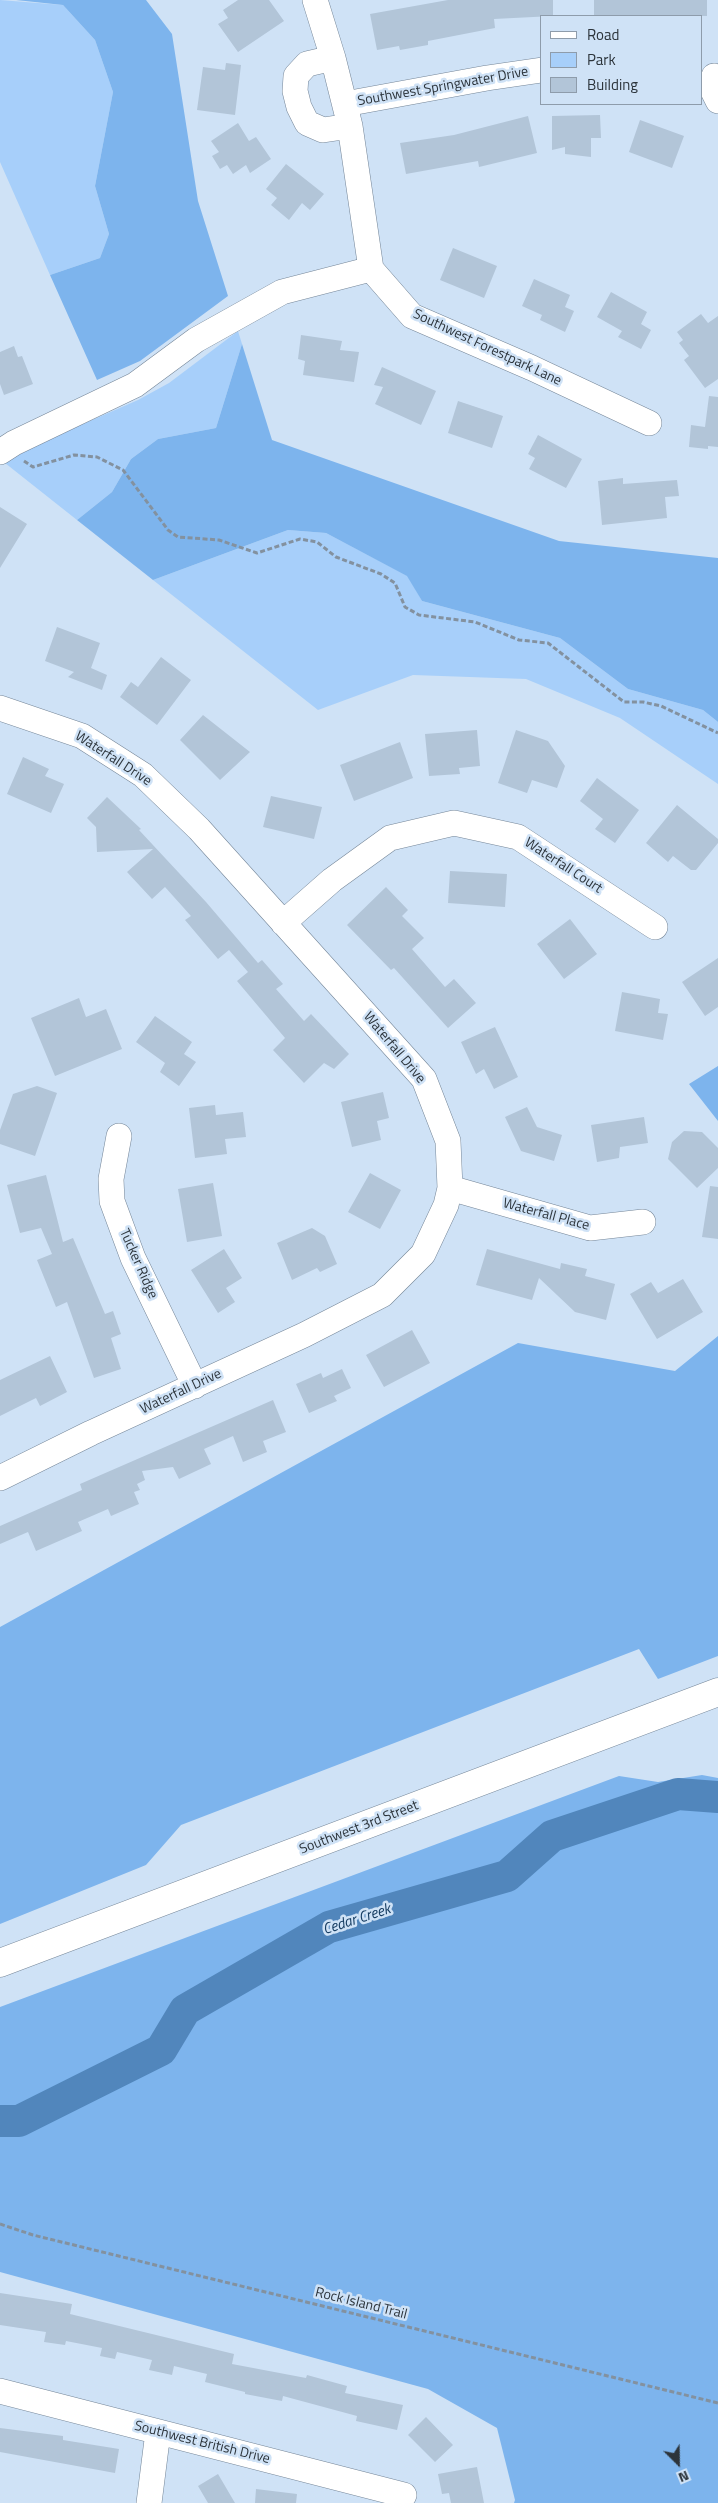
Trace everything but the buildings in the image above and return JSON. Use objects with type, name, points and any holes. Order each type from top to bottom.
[{"type":"main road","name":"Southwest 3rd Street","points":[[0,1964],[718,1692]]},
{"type":"street","points":[[10,453],[14,443],[135,385],[196,340],[282,292],[371,269],[347,115],[333,58],[315,0]]},
{"type":"street","name":"Southwest Springwater Drive","points":[[333,58],[307,64],[296,76],[295,91],[299,107],[307,123],[323,130],[347,115],[487,78],[540,70]]},
{"type":"street","points":[[711,75],[713,91],[718,101]]},
{"type":"street","name":"Southwest Forestpark Lane","points":[[371,269],[412,316],[532,368],[649,424]]},
{"type":"street","name":"Waterfall Drive","points":[[0,708],[82,736],[143,776],[199,829],[424,1079],[448,1141],[450,1188],[446,1205],[423,1254],[382,1295],[304,1336],[0,1478]]},
{"type":"street","name":"Waterfall Court","points":[[284,923],[332,880],[390,838],[454,823],[518,837],[655,927]]},
{"type":"street","name":"Tucker Ridge","points":[[119,1136],[111,1179],[112,1201],[133,1258],[195,1386]]},
{"type":"street","name":"Waterfall Place","points":[[450,1188],[590,1228],[643,1222]]},
{"type":"street","name":"Southwest British Drive","points":[[0,2391],[404,2496]]},
{"type":"street","points":[[149,2503],[158,2432]]},
{"type":"path","points":[[10,453],[33,466],[74,455],[97,457],[123,470],[168,530],[178,537],[220,540],[257,553],[300,539],[317,542],[336,557],[381,574],[395,583],[405,607],[419,615],[475,622],[519,640],[548,643],[624,702],[643,702],[661,706],[718,733]]},
{"type":"path","name":"Rock Island Trail","points":[[0,2224],[52,2239],[718,2404]]},
{"type":"green space","points":[[0,0],[63,5],[95,40],[113,92],[95,186],[109,234],[100,258],[50,275],[0,162]]},
{"type":"green space","points":[[238,331],[242,344],[216,428],[158,439],[131,459],[112,492],[77,520],[5,463],[28,448],[138,400],[169,383]]},
{"type":"green space","points":[[288,530],[326,533],[408,576],[422,601],[560,638],[628,689],[703,710],[718,722],[718,784],[620,718],[526,679],[413,675],[318,710],[153,580]]},
{"type":"shaded area","points":[[16,0],[146,0],[172,34],[198,201],[228,296],[140,361],[97,380],[50,275],[100,258],[109,234],[95,186],[113,92],[95,40],[63,5]]},
{"type":"shaded area","points":[[242,344],[272,440],[559,541],[718,558],[718,722],[703,710],[628,689],[560,638],[422,601],[407,576],[326,533],[288,530],[153,580],[77,520],[112,492],[131,459],[158,439],[216,428]]},
{"type":"shaded area","points":[[718,1066],[718,1121],[689,1084]]},
{"type":"shaded area","points":[[718,1336],[718,1656],[658,1679],[639,1649],[181,1825],[146,1865],[0,1924],[0,1627],[518,1343],[675,1371]]},
{"type":"shaded area","points":[[702,1775],[718,1778],[718,2503],[514,2503],[515,2500],[497,2428],[428,2389],[0,2272],[0,2007],[619,1776],[658,1782]]},
{"type":"waterway","name":"Cedar Creek","points":[[0,2121],[19,2121],[161,2050],[185,2010],[329,1927],[507,1876],[552,1836],[678,1794],[718,1797]]}]
